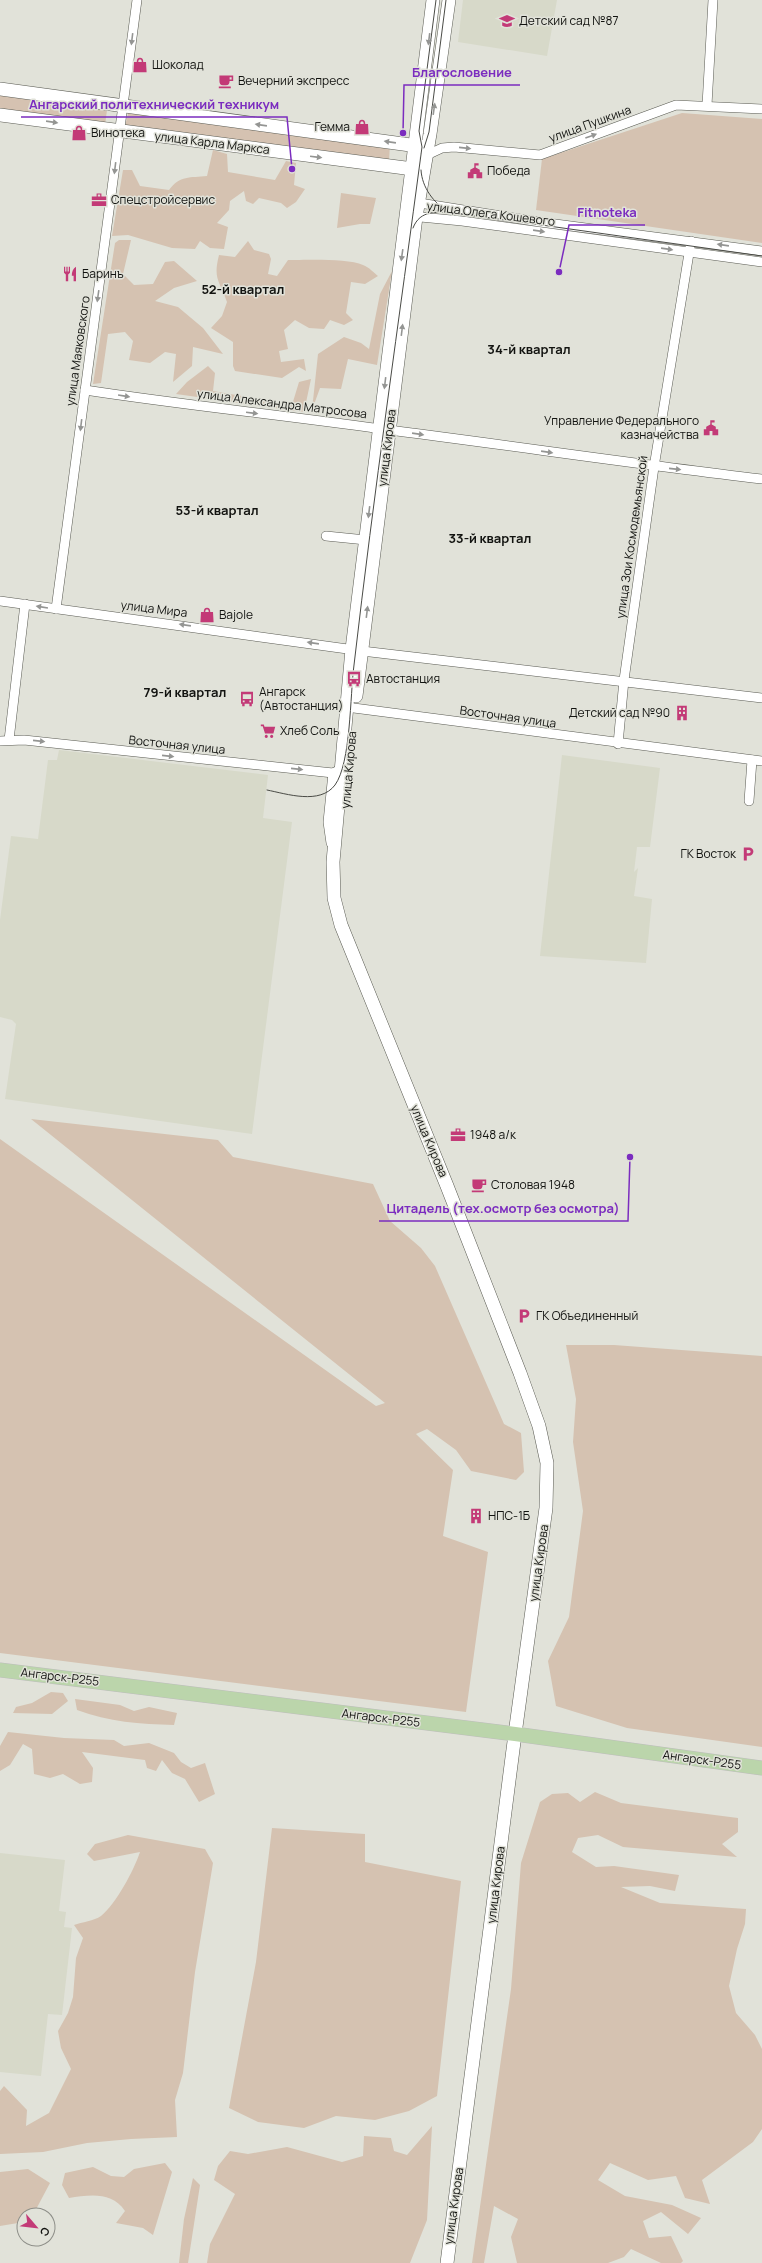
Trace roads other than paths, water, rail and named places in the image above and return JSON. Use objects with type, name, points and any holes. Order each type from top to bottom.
[{"type":"main road","name":"Ангарск-Р255","points":[[0,1670],[515,1734],[762,1768]]},
{"type":"street","name":"улица Маяковского","points":[[56,609],[137,0]]},
{"type":"street","name":"улица Кирова","points":[[422,157],[433,0]]},
{"type":"street","name":"улица Кирова","points":[[446,2263],[546,1508],[547,1463],[539,1426],[520,1373],[447,1186],[341,925],[334,898],[333,862],[341,768],[348,733],[352,687],[412,216],[449,0]]},
{"type":"street","points":[[708,105],[713,0]]},
{"type":"street","name":"улица Карла Маркса","points":[[0,89],[122,106],[422,157]]},
{"type":"street","name":"улица Пушкина","points":[[422,157],[442,148],[454,147],[540,155],[676,105],[708,105],[762,109]]},
{"type":"street","name":"улица Карла Маркса","points":[[0,115],[119,131],[422,157]]},
{"type":"street","name":"улица Олега Кошевого","points":[[414,202],[540,222],[691,240],[762,251]]},
{"type":"street","name":"улица Олега Кошевого","points":[[412,216],[462,221],[762,262]]},
{"type":"street","name":"улица Зои Космодемьянской","points":[[618,744],[624,680],[654,467],[691,240]]},
{"type":"street","name":"улица Александра Матросова","points":[[85,390],[177,404],[384,429],[654,467],[762,479]]},
{"type":"street","name":"улица Кирова","points":[[357,650],[366,540],[384,429]]},
{"type":"street","points":[[326,536],[366,540]]},
{"type":"street","name":"улица Мира","points":[[0,601],[357,650],[624,680],[762,698]]},
{"type":"street","points":[[5,740],[25,604]]},
{"type":"street","name":"Восточная улица","points":[[350,708],[618,744],[757,760]]},
{"type":"street","name":"Восточная улица","points":[[5,740],[341,768]]},
{"type":"street","points":[[749,801],[757,760]]},
{"type":"street","name":"улица Кирова","points":[[334,898],[341,855],[341,768]]},
{"type":"tram line","points":[[267,790],[303,796],[321,795],[329,791],[335,785],[344,761],[370,535],[422,147],[419,131],[436,0]]},
{"type":"tram line","points":[[424,148],[429,132],[446,0]]},
{"type":"tram line","points":[[421,170],[426,189],[434,200],[448,212]]},
{"type":"tram line","points":[[413,228],[420,218],[430,213],[456,213],[762,256]]},
{"type":"place","name":"Детский сад №87","points":[[507,21]]},
{"type":"place","name":"Шоколад","points":[[140,65]]},
{"type":"place","name":"Вечерний экспресс","points":[[226,81]]},
{"type":"place","name":"Гемма","points":[[362,127]]},
{"type":"place","name":"Винотека","points":[[79,133]]},
{"type":"place","name":"Благословение","points":[[403,133]]},
{"type":"place","name":"Ангарский политехнический техникум","points":[[292,169]]},
{"type":"place","name":"Победа","points":[[475,171]]},
{"type":"place","name":"Спецстройсервис","points":[[99,200]]},
{"type":"place","name":"Fitnoteka","points":[[559,272]]},
{"type":"place","name":"Баринъ","points":[[70,274]]},
{"type":"place","name":"Управление Федерального казначейства","points":[[711,428]]},
{"type":"place","name":"Bajole","points":[[207,615]]},
{"type":"place","name":"Автостанция","points":[[354,679]]},
{"type":"place","name":"Ангарск (Автостанция)","points":[[247,699]]},
{"type":"place","name":"Детский сад №90","points":[[682,713]]},
{"type":"place","name":"Хлеб Соль","points":[[268,731]]},
{"type":"place","name":"ГК Восток","points":[[748,854]]},
{"type":"place","name":"1948 а/к","points":[[458,1135]]},
{"type":"place","name":"Цитадель (тех.осмотр без осмотра)","points":[[630,1157]]},
{"type":"place","name":"Столовая 1948","points":[[479,1185]]},
{"type":"place","name":"ГК Объединенный","points":[[524,1316]]},
{"type":"place","name":"НПС-1Б","points":[[476,1516]]},
{"type":"district","name":"52-й квартал","points":[[243,289]]},
{"type":"district","name":"34-й квартал","points":[[529,349]]},
{"type":"district","name":"53-й квартал","points":[[217,510]]},
{"type":"district","name":"33-й квартал","points":[[490,538]]},
{"type":"district","name":"79-й квартал","points":[[185,692]]}]
